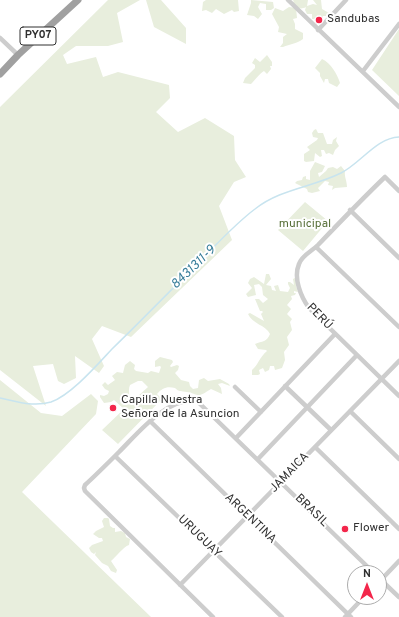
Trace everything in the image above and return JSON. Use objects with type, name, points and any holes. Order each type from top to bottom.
[{"type":"highway","name":"PY07","points":[[0,74],[18,55],[78,0]]},
{"type":"street","points":[[288,0],[399,107]]},
{"type":"street","points":[[318,30],[346,0]]},
{"type":"street","points":[[363,71],[399,24]]},
{"type":"street","points":[[0,38],[18,55]]},
{"type":"street","name":"PERÚ","points":[[399,191],[385,177],[350,210],[316,247],[302,259],[298,266],[297,276],[303,300],[309,308],[399,396]]},
{"type":"street","points":[[350,210],[399,258]]},
{"type":"street","points":[[316,247],[399,327]]},
{"type":"street","points":[[236,438],[335,334]]},
{"type":"street","points":[[258,459],[357,355]]},
{"type":"street","name":"JAMAICA","points":[[180,585],[399,361]]},
{"type":"street","points":[[285,386],[331,430]]},
{"type":"street","points":[[235,387],[261,412]]},
{"type":"street","name":"BRASIL","points":[[150,421],[168,408],[183,401],[196,400],[366,565]]},
{"type":"street","points":[[350,411],[399,460]]},
{"type":"street","points":[[150,421],[85,484],[84,488],[85,491],[213,617]]},
{"type":"street","name":"ARGENTINA","points":[[150,421],[348,616]]},
{"type":"street","points":[[315,447],[399,528]]},
{"type":"street","name":"URUGUAY","points":[[115,456],[282,617]]},
{"type":"street","points":[[387,573],[399,562]]},
{"type":"street","points":[[387,586],[399,597]]},
{"type":"street","points":[[348,616],[357,605]]},
{"type":"green space","points":[[108,0],[140,0],[117,13],[123,42],[108,46],[76,46],[63,55],[67,64],[96,57],[103,77],[118,72],[169,85],[170,98],[156,112],[178,132],[205,118],[234,136],[235,160],[246,177],[234,182],[219,206],[232,240],[131,337],[102,326],[92,339],[104,366],[99,373],[75,356],[76,378],[64,384],[58,381],[53,364],[33,366],[46,406],[0,370],[0,107]]},
{"type":"green space","points":[[146,0],[161,0],[186,28],[186,44],[154,27]]},
{"type":"green space","points":[[206,0],[238,0],[239,11],[234,12],[232,10],[224,14],[216,9],[212,13],[206,10],[202,11],[203,2]]},
{"type":"green space","points":[[251,0],[273,2],[274,8],[271,10],[266,10],[266,4],[260,3],[258,7],[262,14],[258,19],[254,16],[247,15]]},
{"type":"green space","points":[[292,0],[308,0],[307,6],[313,4],[317,5],[313,0],[321,0],[322,9],[329,13],[328,16],[323,16],[322,19],[312,19],[312,14],[307,14],[305,10],[306,7],[297,7],[292,3],[294,1]]},
{"type":"green space","points":[[289,7],[296,8],[297,18],[293,19],[295,29],[303,33],[303,39],[280,47],[283,43],[283,37],[287,34],[278,32],[279,27],[272,14],[275,8],[283,11]]},
{"type":"green space","points":[[399,29],[399,96],[372,70]]},
{"type":"green space","points":[[267,55],[272,62],[272,66],[270,66],[271,69],[267,74],[264,71],[251,84],[243,83],[245,78],[255,68],[255,65],[252,63],[255,58],[260,62]]},
{"type":"green space","points":[[322,59],[331,66],[335,73],[340,83],[337,87],[329,83],[328,79],[325,79],[324,83],[320,73],[315,68]]},
{"type":"green space","points":[[316,129],[318,133],[323,133],[327,144],[332,144],[333,140],[337,137],[336,141],[339,146],[333,155],[329,153],[326,154],[324,150],[321,150],[322,156],[320,157],[315,153],[314,161],[306,162],[304,161],[304,154],[310,150],[307,147],[318,138],[313,137],[312,133]]},
{"type":"green space","points":[[315,162],[325,166],[322,172],[318,173],[319,177],[328,168],[333,167],[337,169],[341,166],[345,171],[347,187],[335,188],[332,190],[333,186],[328,185],[329,182],[325,181],[318,188],[320,191],[312,193],[295,183],[302,180],[303,177],[306,176],[306,179],[310,180],[310,171]]},
{"type":"green space","name":"municipal","points":[[305,202],[328,221],[303,251],[278,230]]},
{"type":"green space","points":[[266,274],[269,274],[271,279],[266,285],[271,286],[272,290],[276,291],[274,286],[278,285],[280,291],[288,292],[290,288],[288,282],[294,285],[293,279],[297,278],[296,286],[298,292],[294,291],[294,293],[296,293],[295,295],[291,296],[292,299],[287,305],[291,309],[287,314],[292,319],[290,322],[292,330],[287,337],[289,345],[284,352],[285,360],[282,368],[275,370],[274,366],[270,366],[269,370],[265,372],[263,368],[259,370],[260,374],[252,375],[252,370],[267,351],[258,349],[255,344],[266,340],[270,334],[248,314],[250,313],[264,321],[261,314],[263,312],[260,311],[255,299],[259,299],[263,303],[268,299],[263,295],[262,287],[259,284],[254,285],[256,295],[248,297],[246,294],[252,288],[248,283],[250,279],[254,277],[264,284]]},
{"type":"green space","points":[[160,357],[172,360],[173,362],[170,366],[171,367],[177,365],[179,366],[175,373],[181,380],[189,382],[193,389],[198,388],[199,380],[204,378],[208,381],[220,379],[230,386],[222,383],[218,384],[221,388],[222,394],[211,389],[199,395],[180,391],[172,387],[167,387],[161,390],[157,394],[162,399],[118,444],[102,430],[124,409],[114,400],[104,403],[100,395],[104,396],[108,394],[109,391],[102,385],[105,382],[108,385],[115,380],[112,376],[117,372],[123,373],[125,365],[130,361],[135,365],[134,369],[136,371],[148,373],[151,371],[159,373],[161,367],[155,367],[155,361]],"holes":[[[138,381],[142,381],[148,387],[128,405],[130,400],[130,385]]]},
{"type":"green space","points":[[0,380],[41,413],[62,416],[91,394],[98,401],[96,414],[22,492],[151,617],[0,617]]},
{"type":"green space","points":[[104,518],[109,519],[110,526],[115,528],[115,532],[121,531],[130,539],[129,545],[111,561],[117,570],[116,573],[111,571],[108,566],[102,563],[95,555],[96,552],[94,554],[89,548],[92,545],[103,541],[102,538],[99,538],[93,534],[104,527],[102,521]]},
{"type":"waterway","name":"8431311-9","points":[[0,398],[39,404],[51,402],[67,393],[83,379],[240,221],[255,209],[275,197],[341,173],[376,146],[391,138],[399,137]]},
{"type":"place","name":"Sandubas","points":[[319,20]]},
{"type":"place","name":"Capilla Nuestra Señora de la Asuncion","points":[[113,408]]},
{"type":"place","name":"Flower","points":[[345,529]]}]
